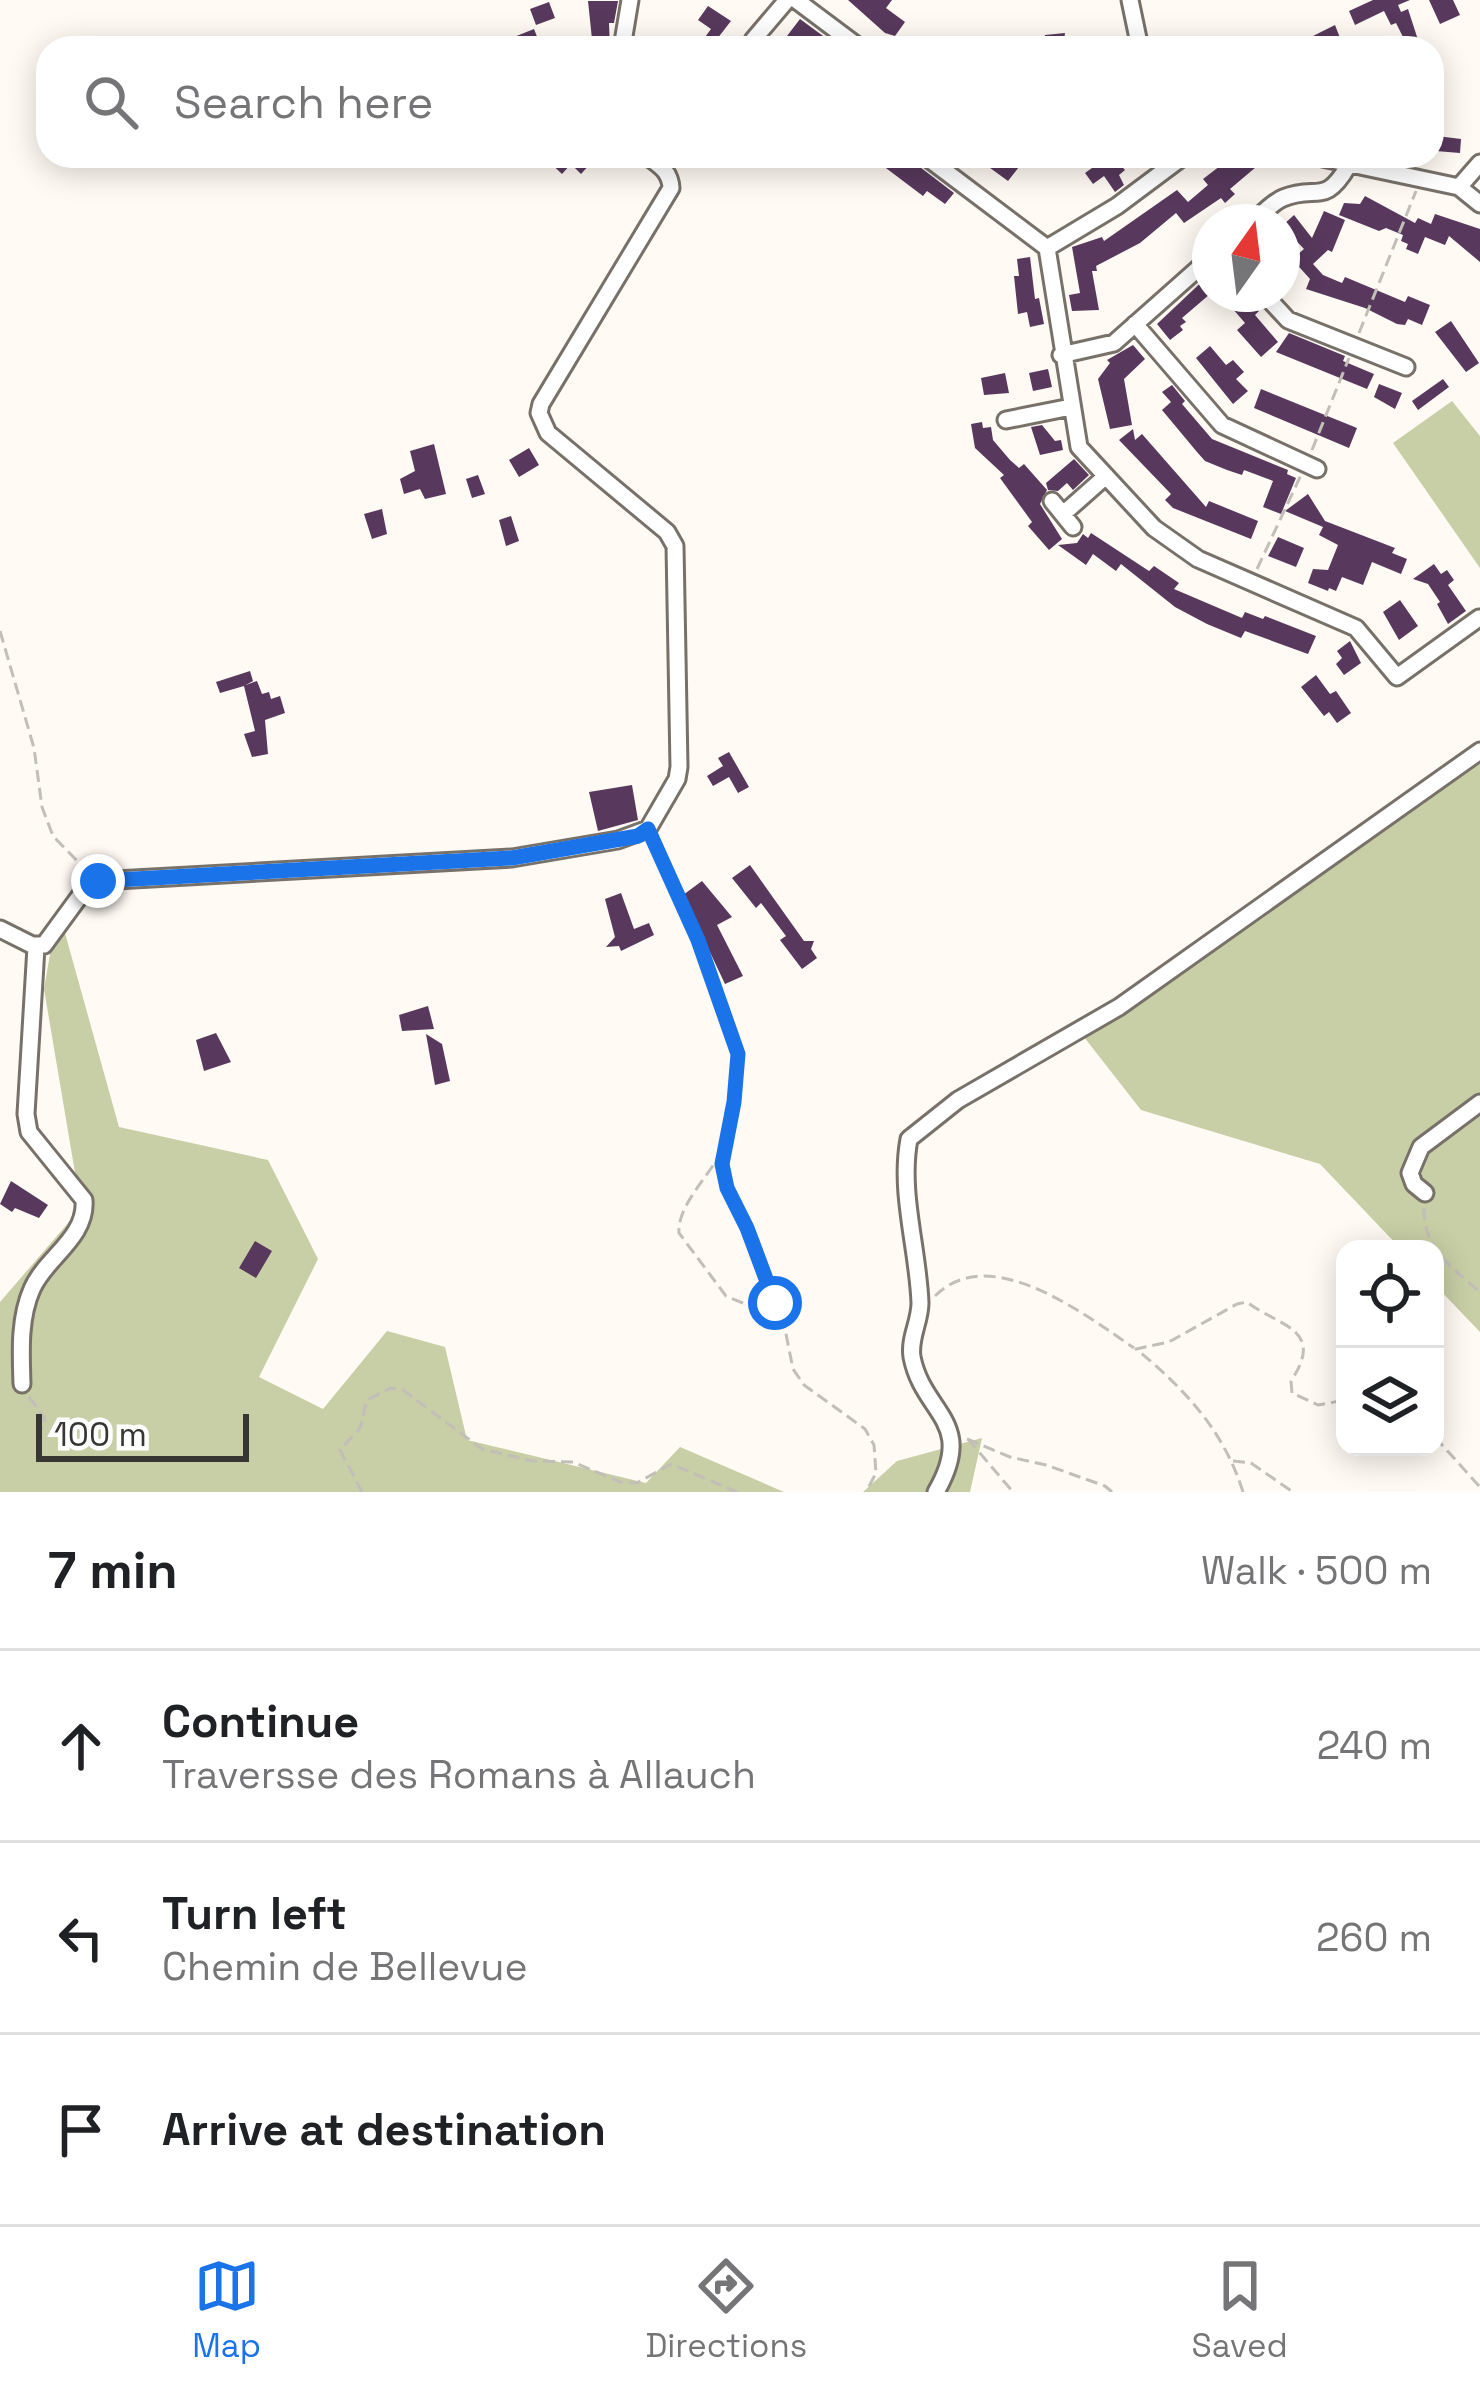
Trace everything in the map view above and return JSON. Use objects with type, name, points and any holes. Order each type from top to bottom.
[{"type":"street","points":[[624,36],[631,0]]},
{"type":"street","points":[[756,36],[787,0]]},
{"type":"street","points":[[796,0],[844,36]]},
{"type":"street","points":[[1130,0],[1138,36]]},
{"type":"street","points":[[1460,188],[1480,163]]},
{"type":"street","points":[[36,947],[49,940],[92,883],[512,858],[638,836],[648,829],[680,767],[675,546],[667,532],[548,433],[539,413],[671,188],[671,177],[661,168]]},
{"type":"street","points":[[941,168],[1047,248],[1079,447],[1154,528],[1198,559],[1357,628],[1397,677],[1479,618]]},
{"type":"street","points":[[1047,248],[1168,168]]},
{"type":"street","points":[[1274,204],[1281,198],[1321,195],[1335,188],[1347,168]]},
{"type":"street","points":[[1360,168],[1460,188],[1480,204]]},
{"type":"street","points":[[1061,355],[1114,343],[1192,274]]},
{"type":"street","points":[[1281,312],[1288,320],[1406,367]]},
{"type":"street","points":[[1135,324],[1222,425],[1312,466]]},
{"type":"street","points":[[1006,420],[1071,407]]},
{"type":"street","points":[[1063,514],[1106,476]]},
{"type":"street","points":[[936,1492],[952,1448],[939,1408],[912,1360],[911,1340],[920,1310],[904,1166],[909,1139],[958,1100],[1118,1007],[1480,751]]},
{"type":"street","points":[[0,929],[36,947]]},
{"type":"street","points":[[22,1384],[21,1341],[33,1286],[61,1254],[85,1209],[84,1200],[29,1132],[26,1114],[36,947]]},
{"type":"street","points":[[1425,1193],[1410,1173],[1421,1147],[1480,1103]]},
{"type":"path","points":[[1250,582],[1312,466],[1421,178]]},
{"type":"path","points":[[0,631],[34,748],[42,807],[53,836],[87,870],[92,883]]},
{"type":"path","points":[[648,829],[705,957],[738,1054],[734,1102],[722,1148],[678,1222],[679,1233],[726,1296],[750,1306],[775,1303]]},
{"type":"path","points":[[722,1148],[727,1188],[785,1329],[793,1370],[805,1385],[865,1429],[874,1445],[876,1473],[866,1492]]},
{"type":"path","points":[[1425,1193],[1424,1231],[1451,1267],[1480,1292]]},
{"type":"path","points":[[920,1310],[950,1281],[990,1277],[1036,1287],[1061,1299],[1136,1349],[1178,1384],[1212,1426],[1233,1461],[1243,1492]]},
{"type":"path","points":[[1136,1349],[1169,1342],[1247,1302],[1263,1316],[1291,1325],[1299,1333],[1302,1346],[1292,1393],[1318,1405],[1336,1402]]},
{"type":"path","points":[[22,1384],[44,1417],[45,1425],[36,1433]]},
{"type":"path","points":[[362,1492],[340,1450],[360,1428],[367,1400],[392,1388],[403,1390],[482,1449],[533,1461],[573,1462],[637,1483],[671,1464],[737,1492]]},
{"type":"path","points":[[1013,1492],[968,1438],[1112,1492]]},
{"type":"path","points":[[1444,1447],[1480,1487]]},
{"type":"path","points":[[1233,1461],[1251,1463],[1293,1492]]},
{"type":"green space","points":[[1452,401],[1480,436],[1480,568],[1393,443]]},
{"type":"green space","points":[[1480,761],[1480,1332],[1444,1294],[1444,1240],[1392,1240],[1320,1164],[1141,1110],[1084,1037]]},
{"type":"green space","points":[[58,908],[119,1127],[268,1160],[318,1259],[259,1377],[323,1409],[387,1331],[445,1347],[467,1440],[646,1483],[680,1447],[784,1492],[0,1492],[0,1302],[81,1208],[44,989]]},
{"type":"green space","points":[[982,1438],[970,1492],[863,1492],[897,1461]]},
{"type":"building","points":[[848,0],[892,0],[886,8],[905,22],[895,36],[885,33]]},
{"type":"building","points":[[1373,0],[1410,0],[1398,5],[1401,12],[1408,9],[1417,36],[1402,36],[1384,11],[1355,25],[1349,11]]},
{"type":"building","points":[[1429,0],[1453,0],[1460,15],[1440,24]]},
{"type":"building","points":[[588,1],[618,1],[610,36],[592,36]]},
{"type":"building","points":[[549,2],[555,18],[536,25],[530,9]]},
{"type":"building","points":[[708,6],[731,21],[719,36],[706,36],[711,29],[698,20]]},
{"type":"building","points":[[800,19],[822,36],[787,36]]},
{"type":"building","points":[[1335,25],[1339,36],[1313,36]]},
{"type":"building","points":[[1444,137],[1461,139],[1460,153],[1444,152]]},
{"type":"building","points":[[886,168],[921,168],[954,193],[945,204],[927,191],[923,196]]},
{"type":"building","points":[[990,168],[1018,168],[1008,181]]},
{"type":"building","points":[[1092,168],[1123,168],[1119,175],[1124,185],[1115,192],[1104,176],[1093,184],[1085,173]]},
{"type":"building","points":[[1217,168],[1255,168],[1230,189],[1235,194],[1225,203],[1221,198],[1212,204],[1192,204],[1192,218],[1184,223],[1176,213],[1140,243],[1096,266],[1097,271],[1092,271],[1099,310],[1072,311],[1069,295],[1080,293],[1072,247],[1102,237],[1104,241],[1177,190],[1188,202],[1208,185],[1203,179]]},
{"type":"building","points":[[1365,196],[1415,223],[1418,218],[1431,224],[1435,214],[1480,229],[1480,262],[1449,236],[1445,245],[1425,237],[1418,254],[1406,249],[1403,235],[1339,215],[1344,203],[1360,204]]},
{"type":"building","points":[[1324,211],[1345,220],[1332,252],[1328,250],[1313,264],[1323,275],[1342,283],[1345,277],[1405,302],[1408,296],[1430,305],[1422,325],[1408,319],[1405,325],[1397,324],[1306,289],[1310,279],[1300,268],[1304,249],[1300,223],[1312,238]]},
{"type":"building","points":[[1030,257],[1035,299],[1039,298],[1044,324],[1030,327],[1027,312],[1018,314],[1014,276],[1019,276],[1017,259]]},
{"type":"building","points":[[1192,291],[1192,309],[1182,318],[1186,322],[1180,326],[1183,330],[1170,340],[1157,324]]},
{"type":"building","points":[[1236,312],[1258,312],[1255,315],[1278,342],[1261,357],[1237,330],[1245,323]]},
{"type":"building","points":[[1451,321],[1479,363],[1466,372],[1435,332]]},
{"type":"building","points":[[1289,333],[1345,356],[1343,361],[1374,374],[1367,389],[1276,352]]},
{"type":"building","points":[[1133,345],[1145,359],[1124,379],[1132,425],[1110,429],[1098,379],[1110,363],[1107,360]]},
{"type":"building","points":[[1210,346],[1226,365],[1233,360],[1244,372],[1236,379],[1248,391],[1233,404],[1196,358]]},
{"type":"building","points":[[1048,369],[1052,387],[1033,391],[1029,373]]},
{"type":"building","points":[[1005,373],[1009,393],[984,395],[981,378]]},
{"type":"building","points":[[1443,379],[1449,387],[1418,410],[1412,401]]},
{"type":"building","points":[[1379,384],[1402,393],[1395,409],[1374,397]]},
{"type":"building","points":[[1172,385],[1212,439],[1288,470],[1296,478],[1281,514],[1263,507],[1273,481],[1244,470],[1242,475],[1227,470],[1205,461],[1197,452],[1162,410],[1171,402],[1162,392]]},
{"type":"building","points":[[1261,389],[1357,428],[1349,448],[1254,408]]},
{"type":"building","points":[[982,422],[983,428],[991,427],[993,440],[1010,460],[1019,468],[1024,464],[1047,490],[1040,504],[1062,539],[1049,550],[1028,526],[1032,522],[1000,478],[1004,475],[975,448],[971,424]]},
{"type":"building","points":[[1042,425],[1055,441],[1061,440],[1063,450],[1040,455],[1031,427]]},
{"type":"building","points":[[1133,429],[1135,440],[1142,434],[1206,507],[1209,501],[1258,521],[1251,539],[1173,508],[1165,500],[1171,494],[1119,440]]},
{"type":"building","points":[[434,444],[446,494],[425,499],[420,489],[404,494],[400,479],[415,471],[410,451]]},
{"type":"building","points":[[529,448],[539,465],[519,477],[509,460]]},
{"type":"building","points":[[1074,459],[1089,475],[1073,490],[1067,483],[1058,491],[1048,490],[1046,483]]},
{"type":"building","points":[[478,475],[485,494],[472,498],[466,479]]},
{"type":"building","points":[[1308,494],[1325,521],[1395,548],[1392,553],[1407,559],[1401,574],[1372,562],[1363,585],[1342,577],[1336,591],[1328,591],[1308,583],[1313,569],[1328,570],[1338,545],[1319,535],[1323,527],[1285,511]]},
{"type":"building","points":[[382,509],[387,534],[372,539],[364,514]]},
{"type":"building","points":[[511,516],[519,541],[506,546],[499,520]]},
{"type":"building","points":[[1091,533],[1149,571],[1154,566],[1179,583],[1174,589],[1242,618],[1245,612],[1265,616],[1316,636],[1308,654],[1245,631],[1241,638],[1207,624],[1175,607],[1121,564],[1116,571],[1093,554],[1086,565],[1058,545],[1077,543],[1083,534],[1088,538]]},
{"type":"building","points":[[1278,537],[1304,548],[1296,567],[1268,556]]},
{"type":"building","points":[[1434,564],[1454,580],[1448,585],[1466,611],[1448,624],[1428,584],[1413,579]]},
{"type":"building","points":[[1400,600],[1418,626],[1399,640],[1383,612]]},
{"type":"building","points":[[1350,641],[1361,663],[1344,675],[1336,664],[1342,658],[1337,651]]},
{"type":"building","points":[[250,671],[253,681],[246,685],[257,681],[262,694],[269,692],[271,699],[280,696],[285,713],[265,720],[268,754],[252,757],[244,734],[255,731],[244,686],[220,693],[216,682]]},
{"type":"building","points":[[1316,675],[1330,694],[1336,691],[1351,713],[1337,723],[1329,712],[1324,716],[1301,687]]},
{"type":"building","points":[[729,752],[749,787],[738,793],[729,777],[713,786],[707,776],[723,766],[718,758]]},
{"type":"building","points":[[632,785],[638,820],[598,831],[589,792]]},
{"type":"building","points":[[750,865],[804,941],[814,941],[811,949],[817,958],[802,969],[780,940],[786,936],[761,903],[756,908],[732,878]]},
{"type":"building","points":[[702,881],[732,917],[717,925],[743,976],[725,984],[683,895]]},
{"type":"building","points":[[621,893],[634,929],[649,923],[654,935],[621,951],[619,946],[606,947],[615,937],[605,899]]},
{"type":"building","points":[[428,1006],[434,1029],[402,1031],[399,1015]]},
{"type":"building","points":[[216,1033],[231,1062],[204,1071],[196,1040]]},
{"type":"building","points":[[426,1034],[442,1044],[450,1081],[435,1085]]},
{"type":"building","points":[[11,1181],[48,1205],[39,1218],[0,1204]]},
{"type":"building","points":[[255,1241],[272,1251],[256,1278],[239,1268]]},
{"type":"route","points":[[98,881],[512,858],[638,836],[648,829],[698,940],[738,1054],[722,1164],[727,1188],[775,1303]]}]
